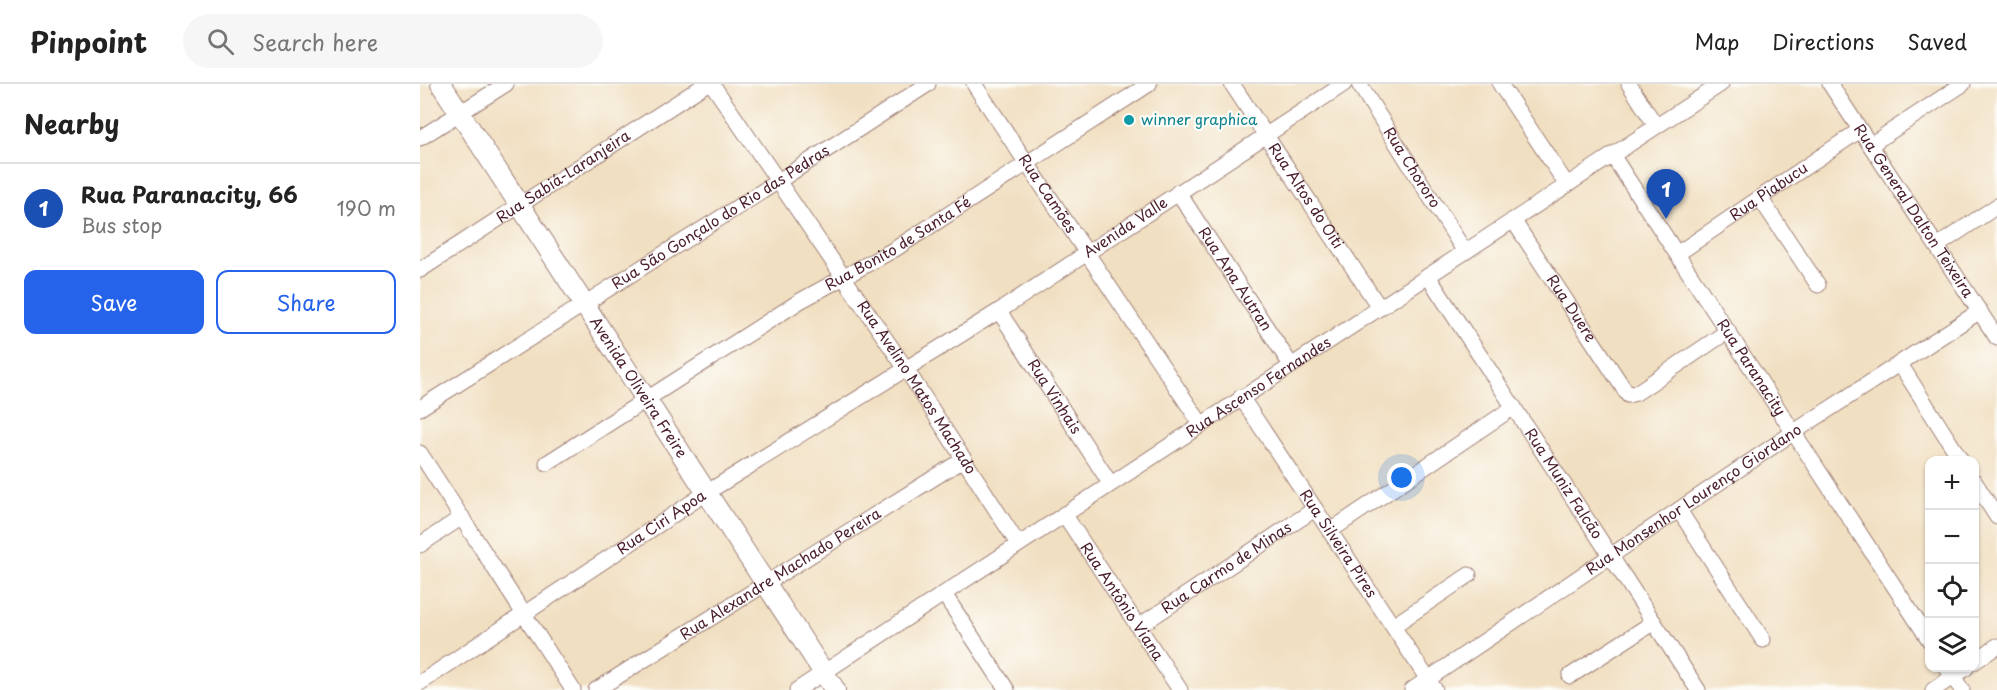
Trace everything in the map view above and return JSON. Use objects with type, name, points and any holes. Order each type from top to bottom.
[{"type":"street","name":"Avenida Oliveira Freire","points":[[441,84],[835,690]]},
{"type":"street","points":[[420,138],[506,84]]},
{"type":"street","name":"Rua Sabiá-Laranjeira","points":[[420,270],[706,84]]},
{"type":"street","name":"Rua Avelino Matos Machado","points":[[712,84],[906,369],[1018,544]]},
{"type":"street","name":"Rua São Gonçalo do Rio das Pedras","points":[[420,408],[928,84]]},
{"type":"street","name":"Rua Camões","points":[[974,84],[1201,424]]},
{"type":"street","name":"Rua Bonito de Santa Fé","points":[[547,463],[800,301],[895,249],[1149,84]]},
{"type":"street","name":"Rua Altos do Oiti","points":[[1232,84],[1379,308]]},
{"type":"street","name":"Avenida Valle","points":[[906,369],[999,311],[1344,84]]},
{"type":"street","name":"Rua Chororo","points":[[1359,84],[1465,252]]},
{"type":"street","points":[[1500,84],[1567,185]]},
{"type":"street","points":[[1629,84],[1656,126]]},
{"type":"street","name":"Rua Ascenso Fernandes","points":[[797,690],[1721,84]]},
{"type":"street","name":"Rua General Dalton Teixeira","points":[[1830,84],[1980,311],[1994,327]]},
{"type":"street","points":[[1870,145],[1963,84]]},
{"type":"street","name":"Rua Piabucu","points":[[1677,254],[1860,130]]},
{"type":"street","name":"Rua Paranacity","points":[[1612,155],[1925,635]]},
{"type":"street","name":"Rua Ana Autran","points":[[1178,192],[1291,365]]},
{"type":"street","points":[[1760,198],[1818,285]]},
{"type":"street","points":[[1937,246],[1997,206]]},
{"type":"street","name":"Rua Duere","points":[[1513,220],[1626,394],[1636,393],[1728,331]]},
{"type":"street","name":"Rua Muniz Falcão","points":[[1428,276],[1698,690]]},
{"type":"street","name":"Rua Vinhais","points":[[999,311],[1110,483]]},
{"type":"street","name":"Rua Monsenhor Lourenço Giordano","points":[[1412,690],[1431,685],[1611,555],[1980,311]]},
{"type":"street","points":[[1900,364],[1958,456]]},
{"type":"street","name":"Rua Ciri Apoa","points":[[420,683],[706,494],[906,369]]},
{"type":"street","name":"Rua Silveira Pires","points":[[1241,398],[1431,685]]},
{"type":"street","points":[[1330,531],[1514,407]]},
{"type":"street","points":[[420,453],[573,690]]},
{"type":"street","name":"Rua Alexandre Machado Pereira","points":[[596,690],[964,459]]},
{"type":"street","points":[[1979,489],[1997,516]]},
{"type":"street","name":"Rua Carmo de Minas","points":[[1139,626],[1315,509]]},
{"type":"street","points":[[1679,510],[1763,640]]},
{"type":"street","name":"Rua Antônio Viana","points":[[1064,514],[1180,690]]},
{"type":"street","points":[[420,545],[462,517]]},
{"type":"street","points":[[1393,626],[1469,575]]},
{"type":"street","points":[[944,594],[1007,690]]},
{"type":"street","points":[[1569,676],[1654,622]]},
{"type":"street","points":[[1979,659],[1997,646]]},
{"type":"street","points":[[1933,690],[1950,672],[1962,690]]},
{"type":"place","name":"winner graphica","points":[[1129,120]]},
{"type":"place","name":"Rua Paranacity, 66","points":[[1666,219]]}]
